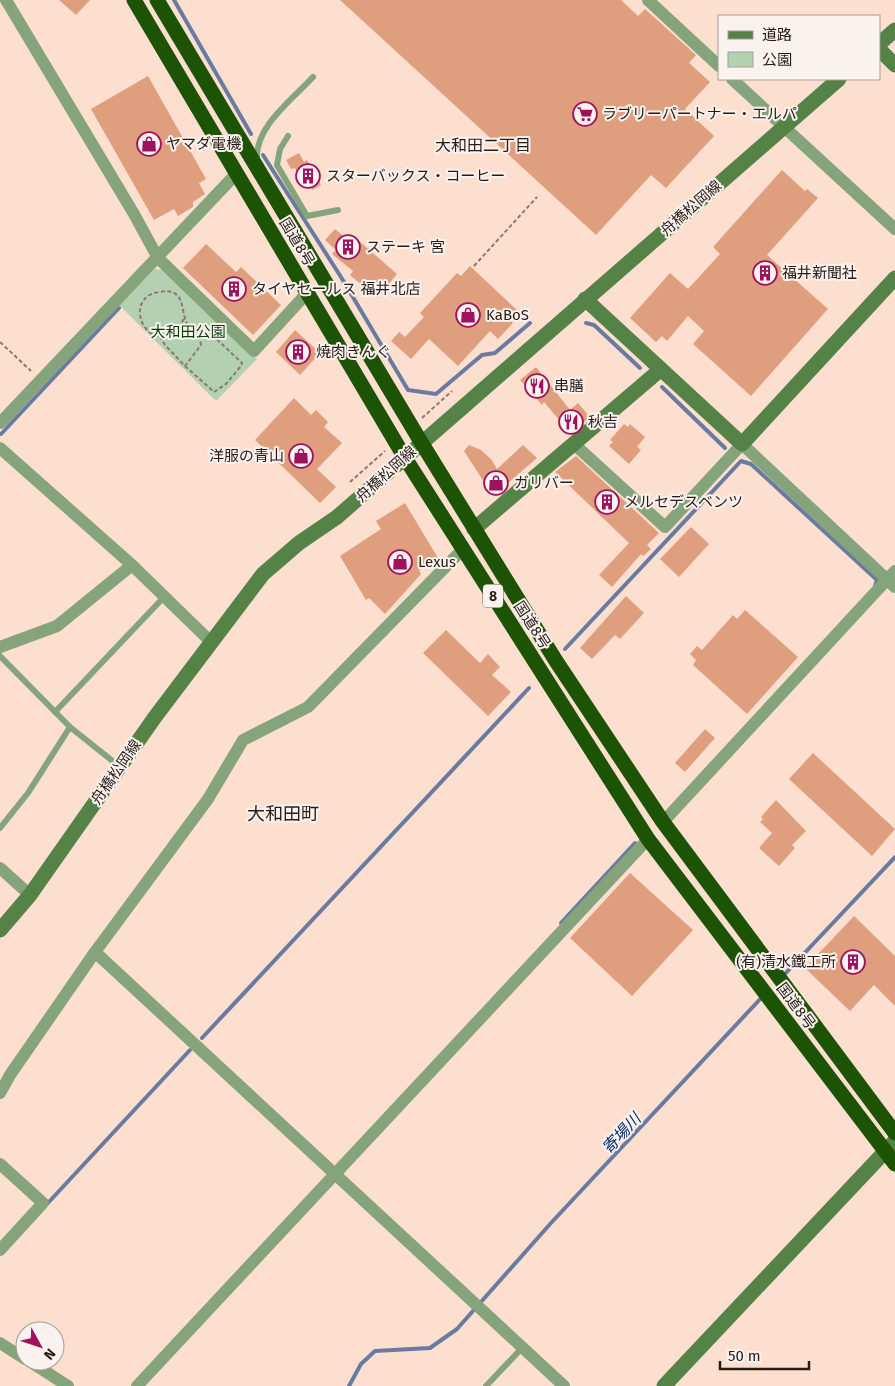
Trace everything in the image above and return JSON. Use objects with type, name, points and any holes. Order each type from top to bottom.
[{"type":"highway","name":"国道8号","points":[[134,0],[405,458],[648,839],[890,1146],[895,1164]]},
{"type":"highway","name":"国道8号","points":[[157,0],[421,442],[556,661],[663,822],[895,1133]]},
{"type":"main road","points":[[880,43],[895,30]]},
{"type":"main road","points":[[880,50],[895,64]]},
{"type":"main road","name":"舟橋松岡線","points":[[0,930],[30,895],[120,767],[263,574],[299,542],[337,517],[838,80]]},
{"type":"main road","points":[[585,299],[742,444],[895,278]]},
{"type":"main road","points":[[474,528],[660,370]]},
{"type":"main road","points":[[664,1386],[890,1146]]},
{"type":"street","points":[[6,0],[134,214],[158,258],[254,351],[307,293]]},
{"type":"street","points":[[648,0],[718,65]]},
{"type":"street","points":[[733,80],[895,230]]},
{"type":"street","points":[[0,423],[236,174]]},
{"type":"street","points":[[574,444],[666,527],[742,444],[892,579],[663,822]]},
{"type":"street","points":[[0,448],[132,565],[211,642]]},
{"type":"street","points":[[0,1093],[10,1075],[95,952],[208,799],[243,740],[308,706],[463,549]]},
{"type":"street","points":[[0,646],[57,626],[132,565]]},
{"type":"street","points":[[137,1386],[648,839]]},
{"type":"street","points":[[0,868],[30,895]]},
{"type":"street","points":[[95,952],[564,1386]]},
{"type":"street","points":[[0,1164],[43,1203],[0,1250]]},
{"type":"street","points":[[0,1343],[15,1353]]},
{"type":"street","points":[[44,1371],[68,1386]]},
{"type":"lane","points":[[257,170],[256,155],[266,126],[312,77]]},
{"type":"lane","points":[[288,136],[280,149],[277,166],[307,216],[338,210]]},
{"type":"lane","points":[[55,712],[164,597]]},
{"type":"lane","points":[[0,656],[70,727],[120,767]]},
{"type":"lane","points":[[0,828],[28,793],[70,727]]},
{"type":"lane","points":[[486,1386],[522,1348]]},
{"type":"path","points":[[474,266],[537,197]]},
{"type":"path","points":[[166,290],[174,293],[182,300],[185,310],[184,319],[176,331],[160,336],[148,331],[140,319],[140,307],[144,299],[152,293],[166,290]]},
{"type":"path","points":[[160,336],[164,346],[214,392],[226,384],[242,363],[208,332],[187,324],[184,319]]},
{"type":"path","points":[[208,332],[217,328]]},
{"type":"path","points":[[185,366],[201,345],[199,330]]},
{"type":"path","points":[[0,342],[40,380]]},
{"type":"green space","name":"大和田公園","points":[[155,269],[167,271],[257,359],[216,401],[119,305]]},
{"type":"building","points":[[59,0],[90,0],[76,15]]},
{"type":"building","name":"ラブリーパートナー・エルパ","points":[[340,0],[621,0],[638,16],[645,9],[696,55],[689,63],[710,82],[685,109],[714,136],[666,188],[651,175],[596,235]]},
{"type":"building","name":"ヤマダ電機","points":[[148,76],[206,179],[199,183],[205,194],[193,202],[193,207],[178,216],[174,209],[154,220],[91,109]]},
{"type":"building","name":"スターバックス・コーヒー","points":[[299,153],[304,162],[307,160],[321,185],[312,190],[308,183],[304,185],[295,168],[291,169],[286,160]]},
{"type":"building","points":[[782,170],[805,191],[807,189],[818,198],[767,255],[828,309],[751,396],[693,344],[704,331],[688,316],[667,341],[662,336],[656,342],[630,318],[670,273],[688,289],[720,254],[713,247]]},
{"type":"building","points":[[335,229],[347,239],[351,234],[397,274],[377,298],[350,275],[353,271],[332,254],[336,250],[325,240]]},
{"type":"building","name":"タイヤセールス 福井北店","points":[[206,244],[236,272],[241,267],[281,305],[253,335],[183,268]]},
{"type":"building","name":"KaBoS","points":[[470,266],[518,311],[510,320],[513,323],[498,339],[490,331],[458,366],[429,339],[411,359],[391,341],[399,332],[405,337],[424,317],[420,313],[457,273],[461,276]]},
{"type":"building","name":"焼肉きんぐ","points":[[295,330],[320,353],[300,375],[276,352]]},
{"type":"building","points":[[536,367],[570,410],[578,403],[590,417],[571,434],[544,402],[542,405],[520,380]]},
{"type":"building","name":"洋服の青山","points":[[294,398],[311,415],[316,410],[328,422],[324,427],[342,443],[317,469],[336,487],[320,503],[255,440]]},
{"type":"building","points":[[624,424],[628,427],[630,424],[645,437],[637,447],[641,450],[629,464],[609,446],[613,442],[610,440]]},
{"type":"building","name":"ガリバー","points":[[469,445],[481,450],[491,459],[497,469],[523,445],[537,458],[493,496],[464,451]]},
{"type":"building","name":"メルセデスベンツ","points":[[576,456],[659,533],[647,545],[651,549],[643,556],[641,554],[612,587],[599,575],[629,543],[555,472]]},
{"type":"building","points":[[405,503],[438,558],[419,570],[421,574],[385,614],[369,598],[366,600],[340,556],[381,529],[376,521]]},
{"type":"building","points":[[691,527],[709,544],[679,577],[660,559]]},
{"type":"building","points":[[626,596],[644,613],[620,639],[615,635],[592,659],[580,648]]},
{"type":"building","points":[[745,610],[798,657],[747,714],[693,665],[696,660],[690,654],[697,646],[702,650],[733,615],[737,619]]},
{"type":"building","points":[[446,630],[480,663],[488,654],[500,667],[492,675],[511,692],[488,716],[423,653]]},
{"type":"building","points":[[705,729],[715,738],[685,772],[675,763]]},
{"type":"building","points":[[813,753],[895,829],[872,856],[789,779]]},
{"type":"building","points":[[776,800],[806,831],[792,845],[795,848],[779,866],[759,848],[772,833],[760,822],[763,819],[761,817]]},
{"type":"building","points":[[630,873],[693,930],[632,996],[570,938]]},
{"type":"building","name":"(有)清水鐵工所","points":[[854,916],[895,956],[895,1006],[874,985],[850,1011],[805,968]]},
{"type":"waterway","points":[[174,0],[251,134]]},
{"type":"waterway","points":[[263,155],[341,277],[408,390],[436,394],[482,355],[495,353],[530,323]]},
{"type":"waterway","points":[[1,434],[119,308]]},
{"type":"waterway","points":[[586,323],[594,325],[640,368]]},
{"type":"waterway","points":[[662,387],[725,448]]},
{"type":"waterway","points":[[565,649],[741,461],[751,464],[877,580],[875,586]]},
{"type":"waterway","points":[[202,1038],[529,688]]},
{"type":"waterway","points":[[561,923],[635,843]]},
{"type":"waterway","name":"寄場川","points":[[782,977],[895,857]]},
{"type":"waterway","name":"寄場川","points":[[349,1386],[361,1364],[375,1351],[430,1348],[457,1329],[551,1223],[763,996]]},
{"type":"waterway","points":[[47,1204],[190,1050]]},
{"type":"place","name":"ラブリーパートナー・エルパ","points":[[585,114]]},
{"type":"place","name":"ヤマダ電機","points":[[149,144]]},
{"type":"place","name":"スターバックス・コーヒー","points":[[308,176]]},
{"type":"place","name":"ステーキ 宮","points":[[348,247]]},
{"type":"place","name":"福井新聞社","points":[[765,273]]},
{"type":"place","name":"タイヤセールス 福井北店","points":[[234,289]]},
{"type":"place","name":"KaBoS","points":[[468,315]]},
{"type":"place","name":"焼肉きんぐ","points":[[298,352]]},
{"type":"place","name":"串膳","points":[[537,386]]},
{"type":"place","name":"秋吉","points":[[571,422]]},
{"type":"place","name":"洋服の青山","points":[[301,456]]},
{"type":"place","name":"ガリバー","points":[[496,483]]},
{"type":"place","name":"メルセデスベンツ","points":[[607,502]]},
{"type":"place","name":"Lexus","points":[[400,562]]},
{"type":"place","name":"(有)清水鐵工所","points":[[853,962]]},
{"type":"district","name":"大和田二丁目","points":[[483,145]]},
{"type":"district","name":"大和田町","points":[[283,814]]}]
